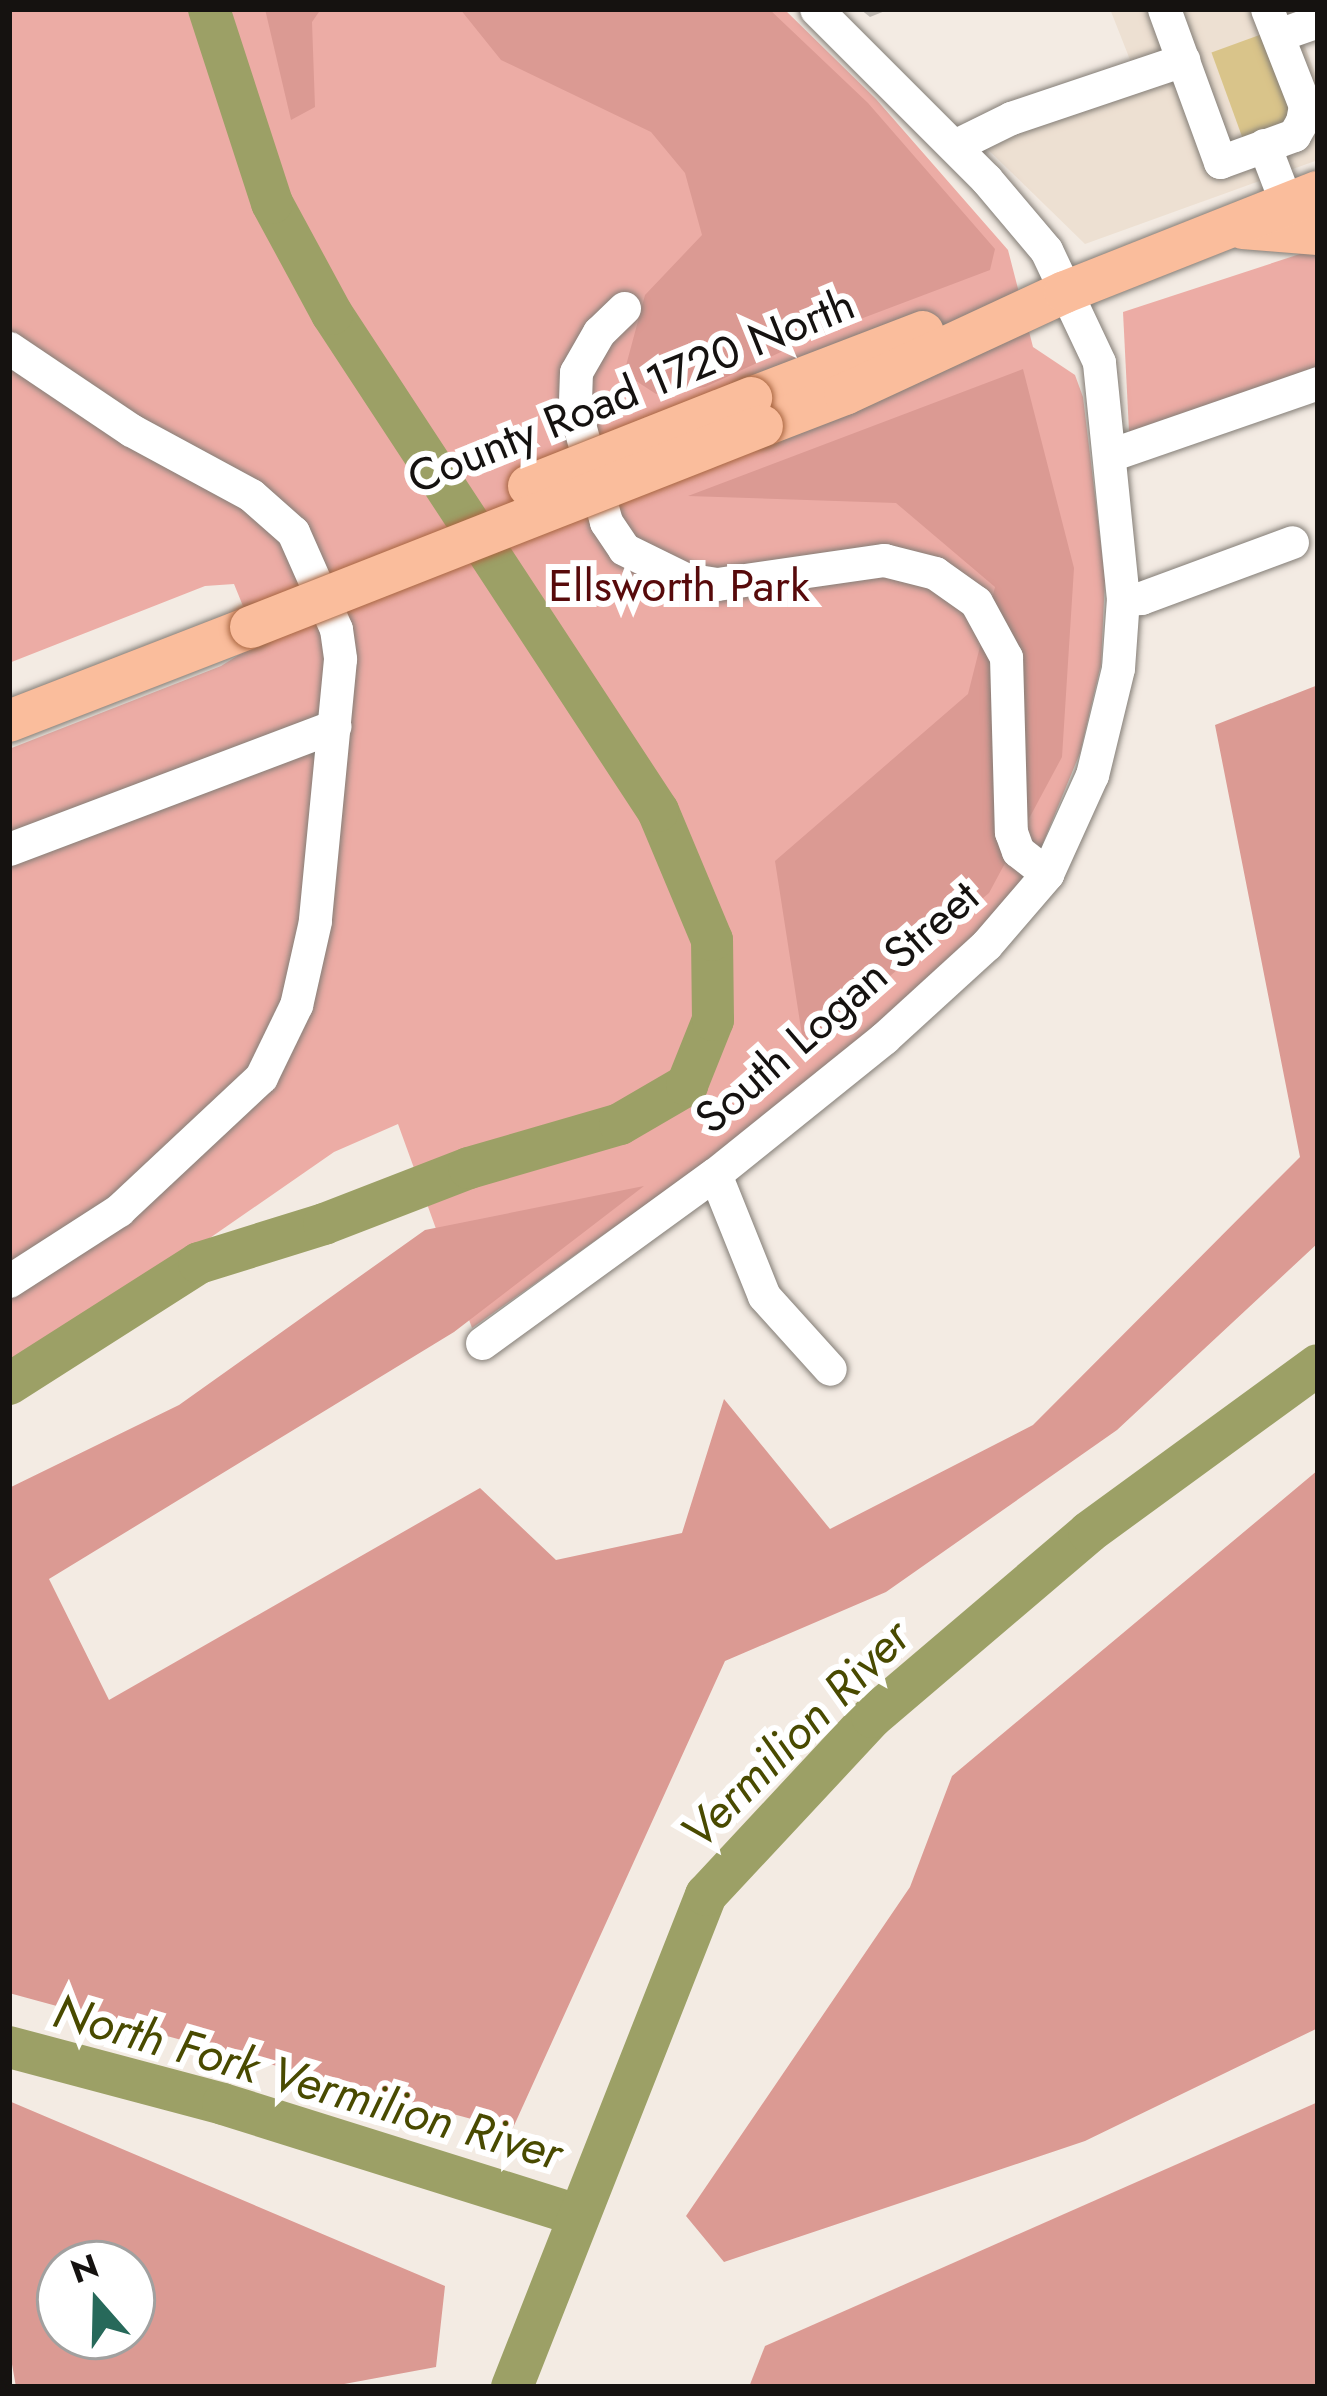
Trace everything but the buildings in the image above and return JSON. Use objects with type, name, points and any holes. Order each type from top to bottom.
[{"type":"main road","name":"County Road 1720 North","points":[[246,614],[756,412],[845,394],[1065,292],[1302,198]]},
{"type":"main road","points":[[1236,227],[1318,235]]},
{"type":"main road","points":[[9,692],[246,614]]},
{"type":"main road","points":[[9,721],[246,614]]},
{"type":"street","name":"South Logan Street","points":[[482,1343],[715,1174],[884,1039],[986,945],[1046,874],[1092,776],[1118,668],[1123,599],[1099,362],[1046,250],[953,146],[816,9]]},
{"type":"street","points":[[1164,9],[1220,161],[1294,135],[1305,106],[1272,22],[1318,20]]},
{"type":"street","points":[[953,146],[1011,118],[1183,59]]},
{"type":"street","points":[[1264,146],[1302,198]]},
{"type":"street","points":[[624,308],[599,332],[576,372],[574,410],[606,522],[624,549],[685,579],[717,584],[884,560],[935,573],[976,602],[1006,657],[1011,832],[1018,851],[1046,874]]},
{"type":"street","points":[[9,348],[131,430],[251,495],[293,532],[336,629],[340,688],[315,921],[296,1005],[261,1077],[119,1210],[9,1280]]},
{"type":"street","points":[[1110,454],[1318,383]]},
{"type":"street","points":[[1123,599],[1141,598],[1292,542]]},
{"type":"street","points":[[9,849],[335,726]]},
{"type":"street","points":[[715,1174],[764,1296],[830,1369]]},
{"type":"shaded area","points":[[265,9],[321,9],[312,22],[315,107],[291,120]]},
{"type":"shaded area","points":[[460,9],[769,9],[868,103],[995,249],[990,270],[818,335],[705,387],[656,394],[624,373],[645,295],[702,235],[685,173],[651,132],[501,60]]},
{"type":"shaded area","points":[[1110,9],[1291,9],[1318,81],[1318,160],[1085,244],[974,136],[1136,75]]},
{"type":"shaded area","points":[[1023,369],[1074,568],[1062,757],[989,893],[804,1048],[775,861],[968,694],[995,587],[896,503],[688,496]]},
{"type":"shaded area","points":[[1318,685],[1318,1243],[1117,1430],[886,1592],[725,1661],[512,2130],[9,1993],[9,1488],[179,1405],[425,1230],[644,1186],[454,1332],[49,1579],[109,1700],[480,1488],[556,1560],[682,1533],[724,1399],[830,1529],[1033,1425],[1300,1157],[1215,725]]},
{"type":"shaded area","points":[[1318,1470],[1318,2028],[1085,2141],[724,2262],[686,2216],[910,1887],[952,1776]]},
{"type":"shaded area","points":[[9,2101],[445,2286],[436,2367],[328,2387],[16,2387],[9,2347]]},
{"type":"shaded area","points":[[1318,2102],[1318,2387],[749,2387],[765,2346]]},
{"type":"green space","name":"Ellsworth Park","points":[[9,9],[784,9],[876,99],[1008,250],[1033,347],[1075,375],[1083,397],[1105,579],[1101,664],[1080,753],[1043,843],[1010,898],[915,1000],[768,1118],[472,1328],[398,1124],[334,1152],[194,1249],[9,1365],[9,749],[221,666],[258,643],[234,584],[205,586],[9,663]]},
{"type":"green space","points":[[1309,251],[1318,253],[1318,383],[1130,451],[1123,312]]},
{"type":"waterway","name":"North Fork Vermilion River","points":[[9,1384],[199,1263],[324,1224],[469,1168],[620,1124],[687,1085],[713,1020],[712,940],[658,811],[332,314],[272,203],[209,9]]},
{"type":"waterway","name":"Vermilion River","points":[[512,2387],[706,1895],[872,1717],[1089,1532],[1318,1365]]},
{"type":"waterway","name":"North Fork Vermilion River","points":[[9,2047],[223,2104],[578,2215]]}]
